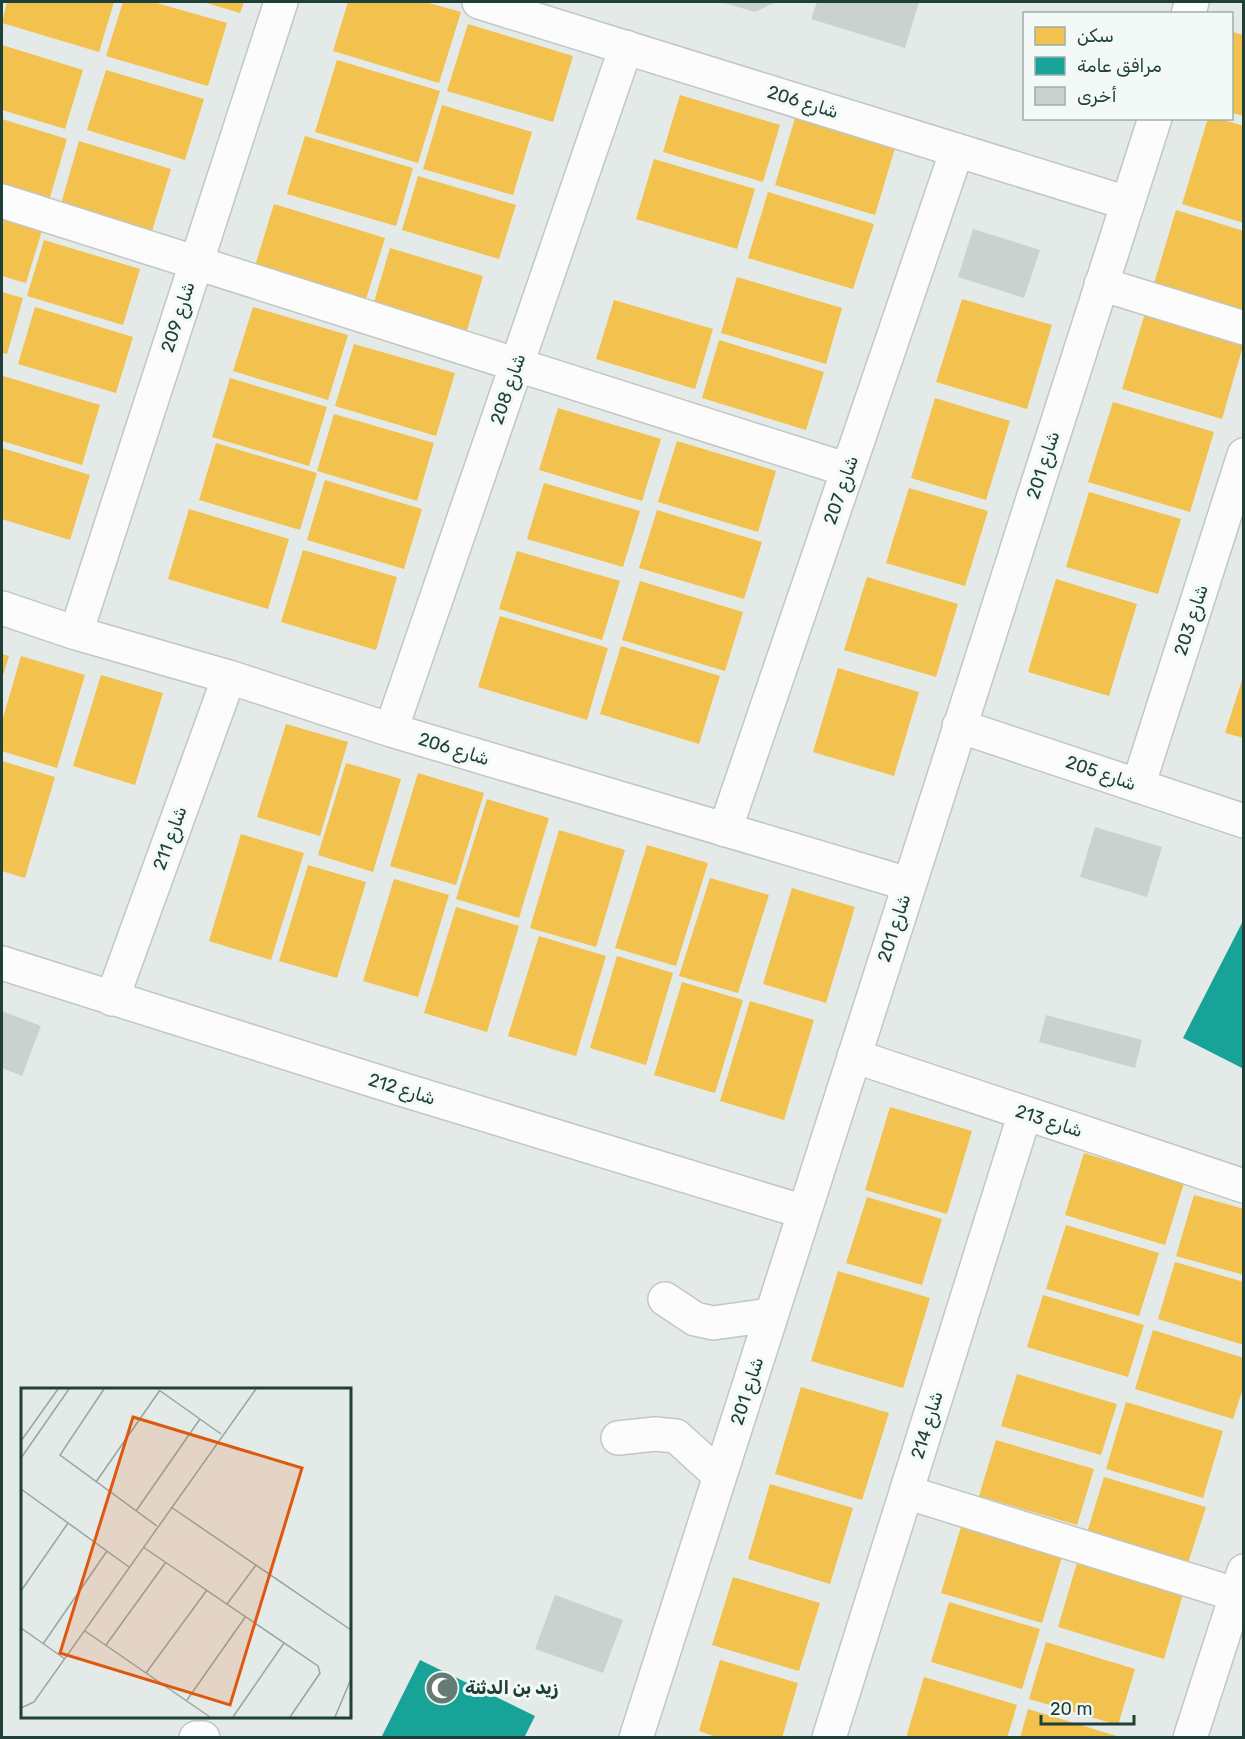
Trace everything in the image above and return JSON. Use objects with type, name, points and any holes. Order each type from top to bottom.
[{"type":"street","name":"شارع 209","points":[[76,633],[281,2]]},
{"type":"street","name":"شارع 206","points":[[479,2],[1127,203]]},
{"type":"street","name":"شارع 208","points":[[391,730],[626,47]]},
{"type":"street","name":"شارع 201","points":[[636,1737],[1154,120]]},
{"type":"street","name":"شارع 207","points":[[725,830],[957,150]]},
{"type":"street","points":[[2,201],[848,470]]},
{"type":"street","points":[[1101,284],[1244,328]]},
{"type":"street","name":"شارع 203","points":[[1138,786],[1244,455]]},
{"type":"street","name":"شارع 206","points":[[2,608],[76,633],[229,677],[391,730],[908,884]]},
{"type":"street","name":"شارع 211","points":[[112,999],[229,677]]},
{"type":"street","name":"شارع 205","points":[[959,726],[1244,821]]},
{"type":"street","name":"شارع 212","points":[[2,963],[804,1212]]},
{"type":"street","name":"شارع 213","points":[[854,1056],[1244,1185]]},
{"type":"street","name":"شارع 214","points":[[829,1737],[1025,1113]]},
{"type":"street","points":[[665,1299],[695,1319],[713,1323],[771,1315]]},
{"type":"street","points":[[618,1438],[655,1434],[676,1436],[720,1476]]},
{"type":"street","points":[[906,1492],[1241,1588],[1191,1737]]},
{"type":"street","points":[[196,1737],[203,1737]]},
{"type":"building: سكن","points":[[7,2],[114,2],[99,52],[2,23]]},
{"type":"building: سكن","points":[[123,2],[153,2],[227,23],[208,86],[106,56]]},
{"type":"building: سكن","points":[[203,2],[244,2],[240,13]]},
{"type":"building: سكن","points":[[348,2],[425,2],[461,12],[439,83],[333,51]]},
{"type":"building: سكن","points":[[468,24],[573,56],[553,122],[447,91]]},
{"type":"building: سكن","points":[[1233,32],[1244,35],[1244,116],[1233,113]]},
{"type":"building: سكن","points":[[2,45],[83,70],[65,129],[2,110]]},
{"type":"building: سكن","points":[[337,60],[440,91],[418,163],[315,132]]},
{"type":"building: سكن","points":[[106,70],[204,99],[185,160],[87,130]]},
{"type":"building: سكن","points":[[680,95],[780,125],[763,182],[663,152]]},
{"type":"building: سكن","points":[[442,105],[532,132],[513,195],[423,169]]},
{"type":"building: سكن","points":[[795,118],[895,148],[875,215],[775,185]]},
{"type":"building: سكن","points":[[2,119],[67,139],[48,204],[2,191]]},
{"type":"building: سكن","points":[[1207,120],[1224,120],[1244,126],[1244,223],[1182,204]]},
{"type":"building: سكن","points":[[305,136],[413,168],[396,226],[287,194]]},
{"type":"building: سكن","points":[[79,141],[171,169],[152,231],[61,204]]},
{"type":"building: سكن","points":[[654,159],[755,189],[737,249],[636,219]]},
{"type":"building: سكن","points":[[418,176],[516,205],[499,259],[402,230]]},
{"type":"building: سكن","points":[[768,192],[874,224],[853,289],[748,258]]},
{"type":"building: سكن","points":[[274,204],[385,238],[363,309],[252,276]]},
{"type":"building: سكن","points":[[1176,210],[1244,231],[1244,308],[1242,314],[1153,287]]},
{"type":"building: سكن","points":[[2,211],[44,224],[26,283],[2,276]]},
{"type":"building: سكن","points":[[44,240],[140,269],[123,325],[27,296]]},
{"type":"building: سكن","points":[[390,248],[483,276],[465,337],[372,309]]},
{"type":"building: سكن","points":[[737,277],[842,308],[826,364],[721,333]]},
{"type":"building: سكن","points":[[2,292],[23,298],[7,354],[2,353]]},
{"type":"building: سكن","points":[[962,299],[1052,325],[1027,409],[936,382]]},
{"type":"building: سكن","points":[[614,300],[713,329],[695,389],[596,359]]},
{"type":"building: سكن","points":[[35,307],[133,337],[116,393],[18,364]]},
{"type":"building: سكن","points":[[253,307],[348,335],[328,400],[233,371]]},
{"type":"building: سكن","points":[[1145,313],[1244,342],[1222,419],[1122,389]]},
{"type":"building: سكن","points":[[719,340],[824,372],[806,430],[702,398]]},
{"type":"building: سكن","points":[[354,344],[455,373],[436,436],[335,406]]},
{"type":"building: سكن","points":[[3,376],[100,405],[82,465],[2,441]]},
{"type":"building: سكن","points":[[230,378],[327,407],[309,466],[212,437]]},
{"type":"building: سكن","points":[[935,398],[1010,421],[986,500],[911,478]]},
{"type":"building: سكن","points":[[1113,402],[1214,432],[1190,512],[1088,482]]},
{"type":"building: سكن","points":[[558,408],[661,439],[642,501],[539,470]]},
{"type":"building: سكن","points":[[334,414],[434,443],[417,501],[317,471]]},
{"type":"building: سكن","points":[[677,441],[776,471],[758,532],[658,502]]},
{"type":"building: سكن","points":[[216,443],[317,473],[300,530],[199,500]]},
{"type":"building: سكن","points":[[2,448],[90,475],[70,540],[2,519]]},
{"type":"building: سكن","points":[[325,480],[422,509],[404,569],[307,540]]},
{"type":"building: سكن","points":[[544,483],[640,511],[623,567],[527,539]]},
{"type":"building: سكن","points":[[909,488],[988,511],[965,586],[886,563]]},
{"type":"building: سكن","points":[[1089,492],[1181,519],[1158,594],[1066,567]]},
{"type":"building: سكن","points":[[189,509],[289,539],[268,609],[168,579]]},
{"type":"building: سكن","points":[[657,510],[762,542],[744,599],[639,568]]},
{"type":"building: سكن","points":[[303,550],[397,577],[376,650],[281,622]]},
{"type":"building: سكن","points":[[517,551],[620,581],[602,640],[499,609]]},
{"type":"building: سكن","points":[[867,577],[958,604],[936,677],[844,650]]},
{"type":"building: سكن","points":[[1056,579],[1137,604],[1109,696],[1028,672]]},
{"type":"building: سكن","points":[[640,581],[743,612],[725,671],[622,640]]},
{"type":"building: سكن","points":[[500,616],[608,648],[587,720],[478,687]]},
{"type":"building: سكن","points":[[621,646],[720,676],[699,744],[600,714]]},
{"type":"building: سكن","points":[[2,654],[9,656],[2,679]]},
{"type":"building: سكن","points":[[21,656],[85,675],[57,768],[2,751],[2,721]]},
{"type":"building: سكن","points":[[838,668],[919,692],[894,776],[813,752]]},
{"type":"building: سكن","points":[[1244,674],[1244,738],[1225,733]]},
{"type":"building: سكن","points":[[101,675],[163,693],[135,785],[73,766]]},
{"type":"building: سكن","points":[[286,724],[348,742],[320,836],[257,817]]},
{"type":"building: سكن","points":[[2,761],[55,777],[25,878],[2,871]]},
{"type":"building: سكن","points":[[346,763],[401,779],[373,872],[318,855]]},
{"type":"building: سكن","points":[[418,773],[484,793],[456,885],[390,866]]},
{"type":"building: سكن","points":[[487,799],[549,818],[519,918],[456,899]]},
{"type":"building: سكن","points":[[559,830],[625,850],[596,947],[530,928]]},
{"type":"building: سكن","points":[[241,834],[304,853],[271,960],[209,941]]},
{"type":"building: سكن","points":[[647,845],[708,863],[676,966],[615,948]]},
{"type":"building: سكن","points":[[308,865],[366,882],[337,978],[279,961]]},
{"type":"building: سكن","points":[[710,878],[769,895],[738,993],[679,976]]},
{"type":"building: سكن","points":[[394,879],[449,895],[418,997],[363,981]]},
{"type":"building: سكن","points":[[792,888],[855,907],[826,1003],[763,984]]},
{"type":"building: سكن","points":[[456,907],[519,926],[487,1032],[424,1013]]},
{"type":"building: سكن","points":[[539,936],[606,956],[576,1056],[508,1036]]},
{"type":"building: سكن","points":[[617,956],[673,973],[646,1065],[590,1048]]},
{"type":"building: سكن","points":[[682,982],[743,1000],[715,1093],[654,1075]]},
{"type":"building: سكن","points":[[750,1001],[814,1020],[784,1120],[720,1101]]},
{"type":"building: سكن","points":[[890,1107],[972,1131],[947,1214],[865,1190]]},
{"type":"building: سكن","points":[[1084,1153],[1184,1183],[1165,1245],[1065,1215]]},
{"type":"building: سكن","points":[[1194,1195],[1244,1209],[1244,1275],[1176,1256]]},
{"type":"building: سكن","points":[[867,1197],[942,1219],[922,1285],[846,1263]]},
{"type":"building: سكن","points":[[1066,1225],[1159,1253],[1139,1316],[1046,1289]]},
{"type":"building: سكن","points":[[1175,1262],[1244,1282],[1244,1345],[1158,1319]]},
{"type":"building: سكن","points":[[838,1271],[930,1298],[903,1388],[811,1361]]},
{"type":"building: سكن","points":[[1043,1295],[1144,1325],[1128,1377],[1027,1347]]},
{"type":"building: سكن","points":[[1153,1330],[1244,1358],[1244,1385],[1233,1419],[1135,1389]]},
{"type":"building: سكن","points":[[1017,1374],[1117,1404],[1101,1455],[1001,1426]]},
{"type":"building: سكن","points":[[801,1387],[889,1413],[862,1500],[775,1474]]},
{"type":"building: سكن","points":[[1126,1402],[1223,1431],[1203,1498],[1106,1469]]},
{"type":"building: سكن","points":[[996,1440],[1094,1469],[1077,1525],[979,1496]]},
{"type":"building: سكن","points":[[1104,1477],[1206,1507],[1188,1563],[1087,1533]]},
{"type":"building: سكن","points":[[770,1484],[853,1508],[830,1584],[748,1559]]},
{"type":"building: سكن","points":[[961,1527],[1062,1557],[1042,1623],[941,1593]]},
{"type":"building: سكن","points":[[1077,1563],[1183,1594],[1164,1659],[1058,1627]]},
{"type":"building: سكن","points":[[733,1577],[820,1603],[799,1671],[712,1645]]},
{"type":"building: سكن","points":[[949,1602],[1040,1629],[1022,1689],[931,1662]]},
{"type":"building: سكن","points":[[1046,1642],[1135,1669],[1118,1725],[1029,1699]]},
{"type":"building: سكن","points":[[720,1660],[798,1683],[782,1738],[719,1738],[699,1731]]},
{"type":"building: سكن","points":[[924,1677],[1017,1705],[1007,1738],[906,1738]]},
{"type":"building: سكن","points":[[1028,1709],[1120,1737],[1120,1738],[1020,1738]]},
{"type":"building: مرافق عامة","points":[[1244,919],[1244,1069],[1183,1038]]},
{"type":"building: مرافق عامة","name":"زيد بن الدثنة","points":[[420,1660],[535,1716],[524,1738],[381,1738]]},
{"type":"building: أخرى","points":[[721,2],[776,2],[755,12]]},
{"type":"building: أخرى","points":[[817,2],[919,2],[905,48],[811,19]]},
{"type":"building: أخرى","points":[[973,229],[1040,250],[1024,298],[958,277]]},
{"type":"building: أخرى","points":[[1095,827],[1162,847],[1147,897],[1080,877]]},
{"type":"building: أخرى","points":[[2,1011],[41,1026],[22,1076],[2,1068]]},
{"type":"building: أخرى","points":[[1046,1015],[1142,1040],[1135,1068],[1039,1042]]},
{"type":"building: أخرى","points":[[555,1595],[623,1620],[603,1673],[535,1649]]},
{"type":"place","name":"زيد بن الدثنة","points":[[442,1688]]}]
